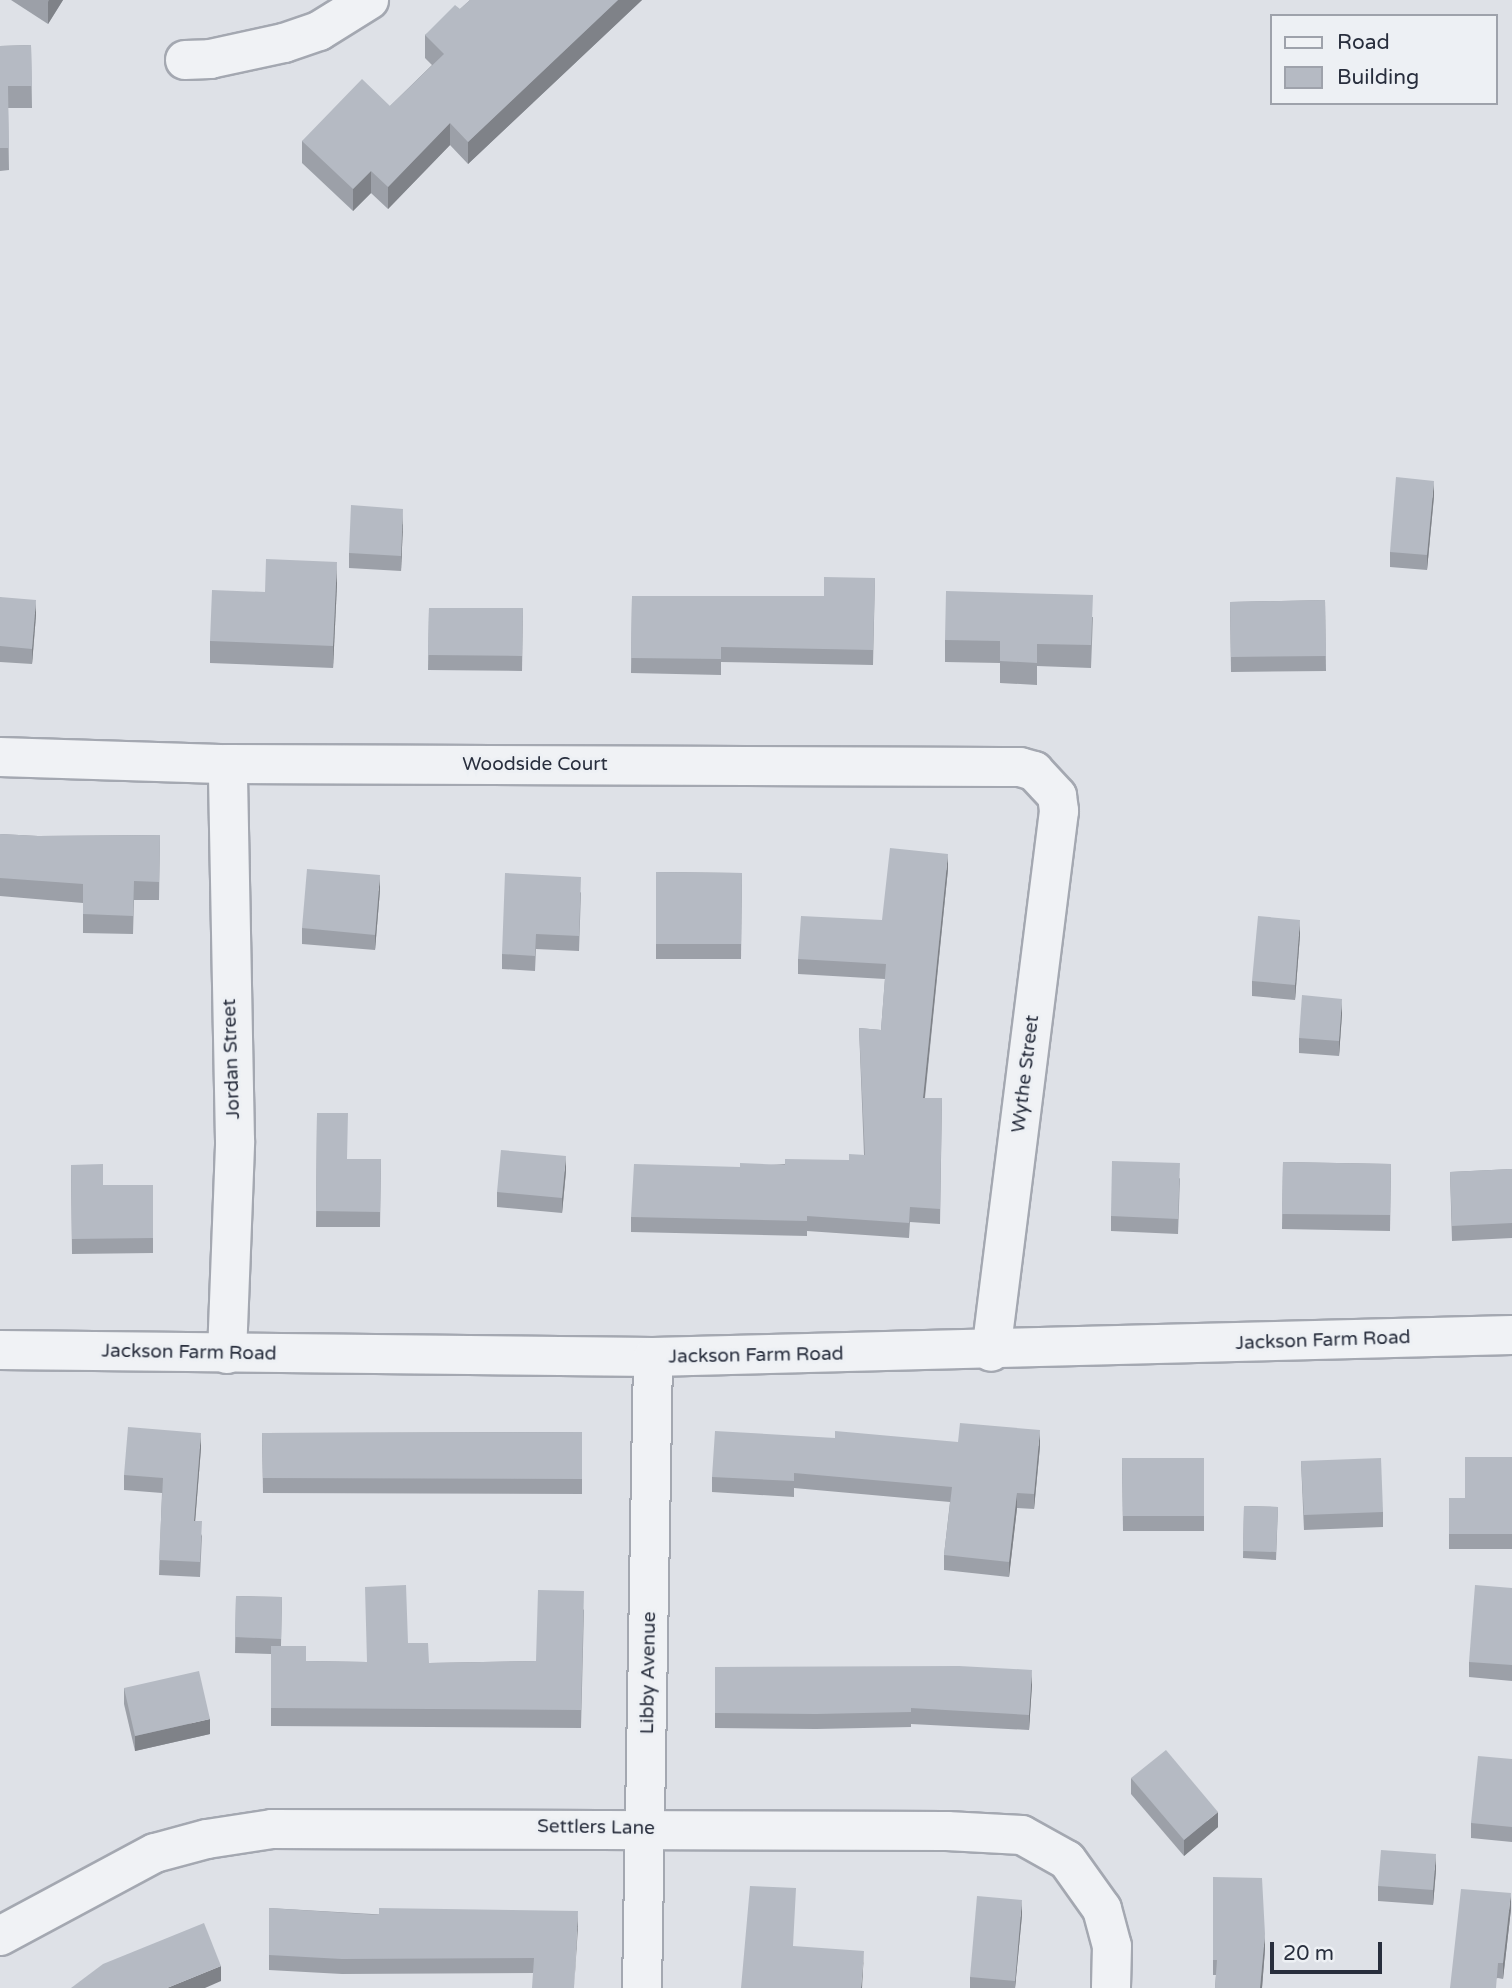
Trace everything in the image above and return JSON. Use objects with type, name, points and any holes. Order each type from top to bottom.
[{"type":"street","points":[[185,60],[210,59],[284,43],[319,31],[369,0]]},
{"type":"street","name":"Woodside Court","points":[[0,757],[228,764],[1020,767],[1047,779],[1057,796]]},
{"type":"street","name":"Jordan Street","points":[[227,1354],[235,1141],[228,764]]},
{"type":"street","name":"Wythe Street","points":[[991,1352],[1059,811],[1057,796]]},
{"type":"street","name":"Jackson Farm Road","points":[[0,1350],[653,1357],[991,1352],[1512,1335]]},
{"type":"street","name":"Libby Avenue","points":[[642,1988],[647,1828],[653,1357]]},
{"type":"street","name":"Settlers Lane","points":[[0,1936],[131,1863],[206,1839],[272,1829],[647,1828],[1022,1835],[1068,1860],[1087,1883],[1102,1909],[1112,1946],[1111,1988]]},
{"type":"building","points":[[470,0],[618,0],[468,142],[450,123],[388,187],[371,171],[353,189],[302,141],[362,79],[390,106],[444,54],[425,35],[455,5],[460,9]]},
{"type":"building","points":[[31,45],[32,86],[8,86],[9,148],[0,148],[0,46]]},
{"type":"building","points":[[1396,477],[1434,481],[1427,555],[1390,552]]},
{"type":"building","points":[[351,505],[403,509],[401,556],[349,553]]},
{"type":"building","points":[[266,559],[337,562],[333,646],[210,641],[212,590],[265,592]]},
{"type":"building","points":[[824,577],[875,578],[873,650],[721,647],[721,659],[631,658],[632,596],[824,596]]},
{"type":"building","points":[[946,591],[1093,595],[1091,645],[1037,644],[1037,663],[1000,661],[1000,641],[945,640]]},
{"type":"building","points":[[0,597],[36,600],[32,649],[0,646]]},
{"type":"building","points":[[1325,600],[1326,656],[1231,657],[1230,602]]},
{"type":"building","points":[[429,608],[523,608],[522,656],[428,655]]},
{"type":"building","points":[[0,834],[160,835],[159,882],[134,881],[133,916],[83,914],[83,884],[0,878]]},
{"type":"building","points":[[890,848],[948,854],[923,1098],[942,1098],[940,1209],[910,1207],[909,1223],[807,1216],[807,1221],[631,1217],[634,1164],[740,1167],[740,1163],[785,1165],[785,1159],[849,1160],[849,1154],[865,1155],[859,1028],[881,1030],[886,964],[798,959],[801,916],[882,920]]},
{"type":"building","points":[[307,869],[380,875],[375,935],[302,928]]},
{"type":"building","points":[[656,872],[742,873],[741,944],[656,944]]},
{"type":"building","points":[[505,873],[581,877],[579,936],[536,934],[535,956],[502,954]]},
{"type":"building","points":[[1258,916],[1300,920],[1295,985],[1252,981]]},
{"type":"building","points":[[1302,995],[1342,999],[1339,1041],[1299,1038]]},
{"type":"building","points":[[317,1113],[348,1113],[347,1159],[381,1159],[380,1212],[316,1211]]},
{"type":"building","points":[[501,1150],[566,1156],[562,1198],[497,1192]]},
{"type":"building","points":[[1112,1161],[1180,1163],[1178,1219],[1111,1216]]},
{"type":"building","points":[[1283,1162],[1391,1164],[1390,1215],[1282,1214]]},
{"type":"building","points":[[103,1164],[103,1185],[153,1185],[153,1238],[72,1239],[71,1165]]},
{"type":"building","points":[[1512,1169],[1512,1223],[1452,1226],[1450,1172]]},
{"type":"building","points":[[960,1423],[1040,1430],[1034,1494],[1017,1493],[1009,1562],[944,1555],[952,1487],[794,1473],[794,1481],[712,1477],[715,1431],[835,1438],[835,1431],[958,1442]]},
{"type":"building","points":[[128,1427],[201,1433],[194,1521],[202,1521],[200,1562],[159,1560],[163,1478],[124,1475]]},
{"type":"building","points":[[582,1432],[582,1479],[263,1478],[262,1433]]},
{"type":"building","points":[[1465,1457],[1512,1457],[1512,1534],[1449,1534],[1449,1498],[1465,1498]]},
{"type":"building","points":[[1122,1458],[1204,1458],[1204,1516],[1123,1516]]},
{"type":"building","points":[[1381,1458],[1383,1512],[1304,1515],[1301,1461]]},
{"type":"building","points":[[1244,1506],[1278,1507],[1276,1552],[1243,1551]]},
{"type":"building","points":[[406,1585],[408,1643],[428,1643],[429,1663],[536,1661],[538,1590],[584,1591],[581,1710],[271,1708],[271,1646],[306,1646],[306,1661],[367,1662],[365,1587]]},
{"type":"building","points":[[1475,1585],[1512,1588],[1512,1665],[1469,1662]]},
{"type":"building","points":[[236,1596],[282,1597],[281,1639],[235,1637]]},
{"type":"building","points":[[959,1666],[1032,1670],[1029,1715],[911,1708],[911,1712],[715,1713],[715,1667]]},
{"type":"building","points":[[199,1671],[210,1719],[135,1736],[124,1688]]},
{"type":"building","points":[[1166,1750],[1218,1812],[1184,1840],[1131,1778]]},
{"type":"building","points":[[1478,1756],[1512,1759],[1512,1827],[1471,1823]]},
{"type":"building","points":[[1381,1850],[1436,1854],[1433,1890],[1378,1886]]},
{"type":"building","points":[[1213,1877],[1262,1878],[1265,1934],[1260,1988],[1215,1988],[1217,1960],[1213,1960]]},
{"type":"building","points":[[750,1886],[796,1888],[793,1946],[864,1951],[861,1988],[741,1988]]},
{"type":"building","points":[[1461,1889],[1511,1893],[1503,1963],[1498,1963],[1496,1988],[1450,1988]]},
{"type":"building","points":[[977,1896],[1022,1900],[1015,1981],[970,1977]]},
{"type":"building","points":[[269,1908],[379,1915],[379,1908],[578,1911],[574,1988],[532,1988],[534,1958],[342,1959],[269,1955]]},
{"type":"building","points":[[204,1923],[221,1966],[167,1988],[71,1988],[103,1964]]}]
